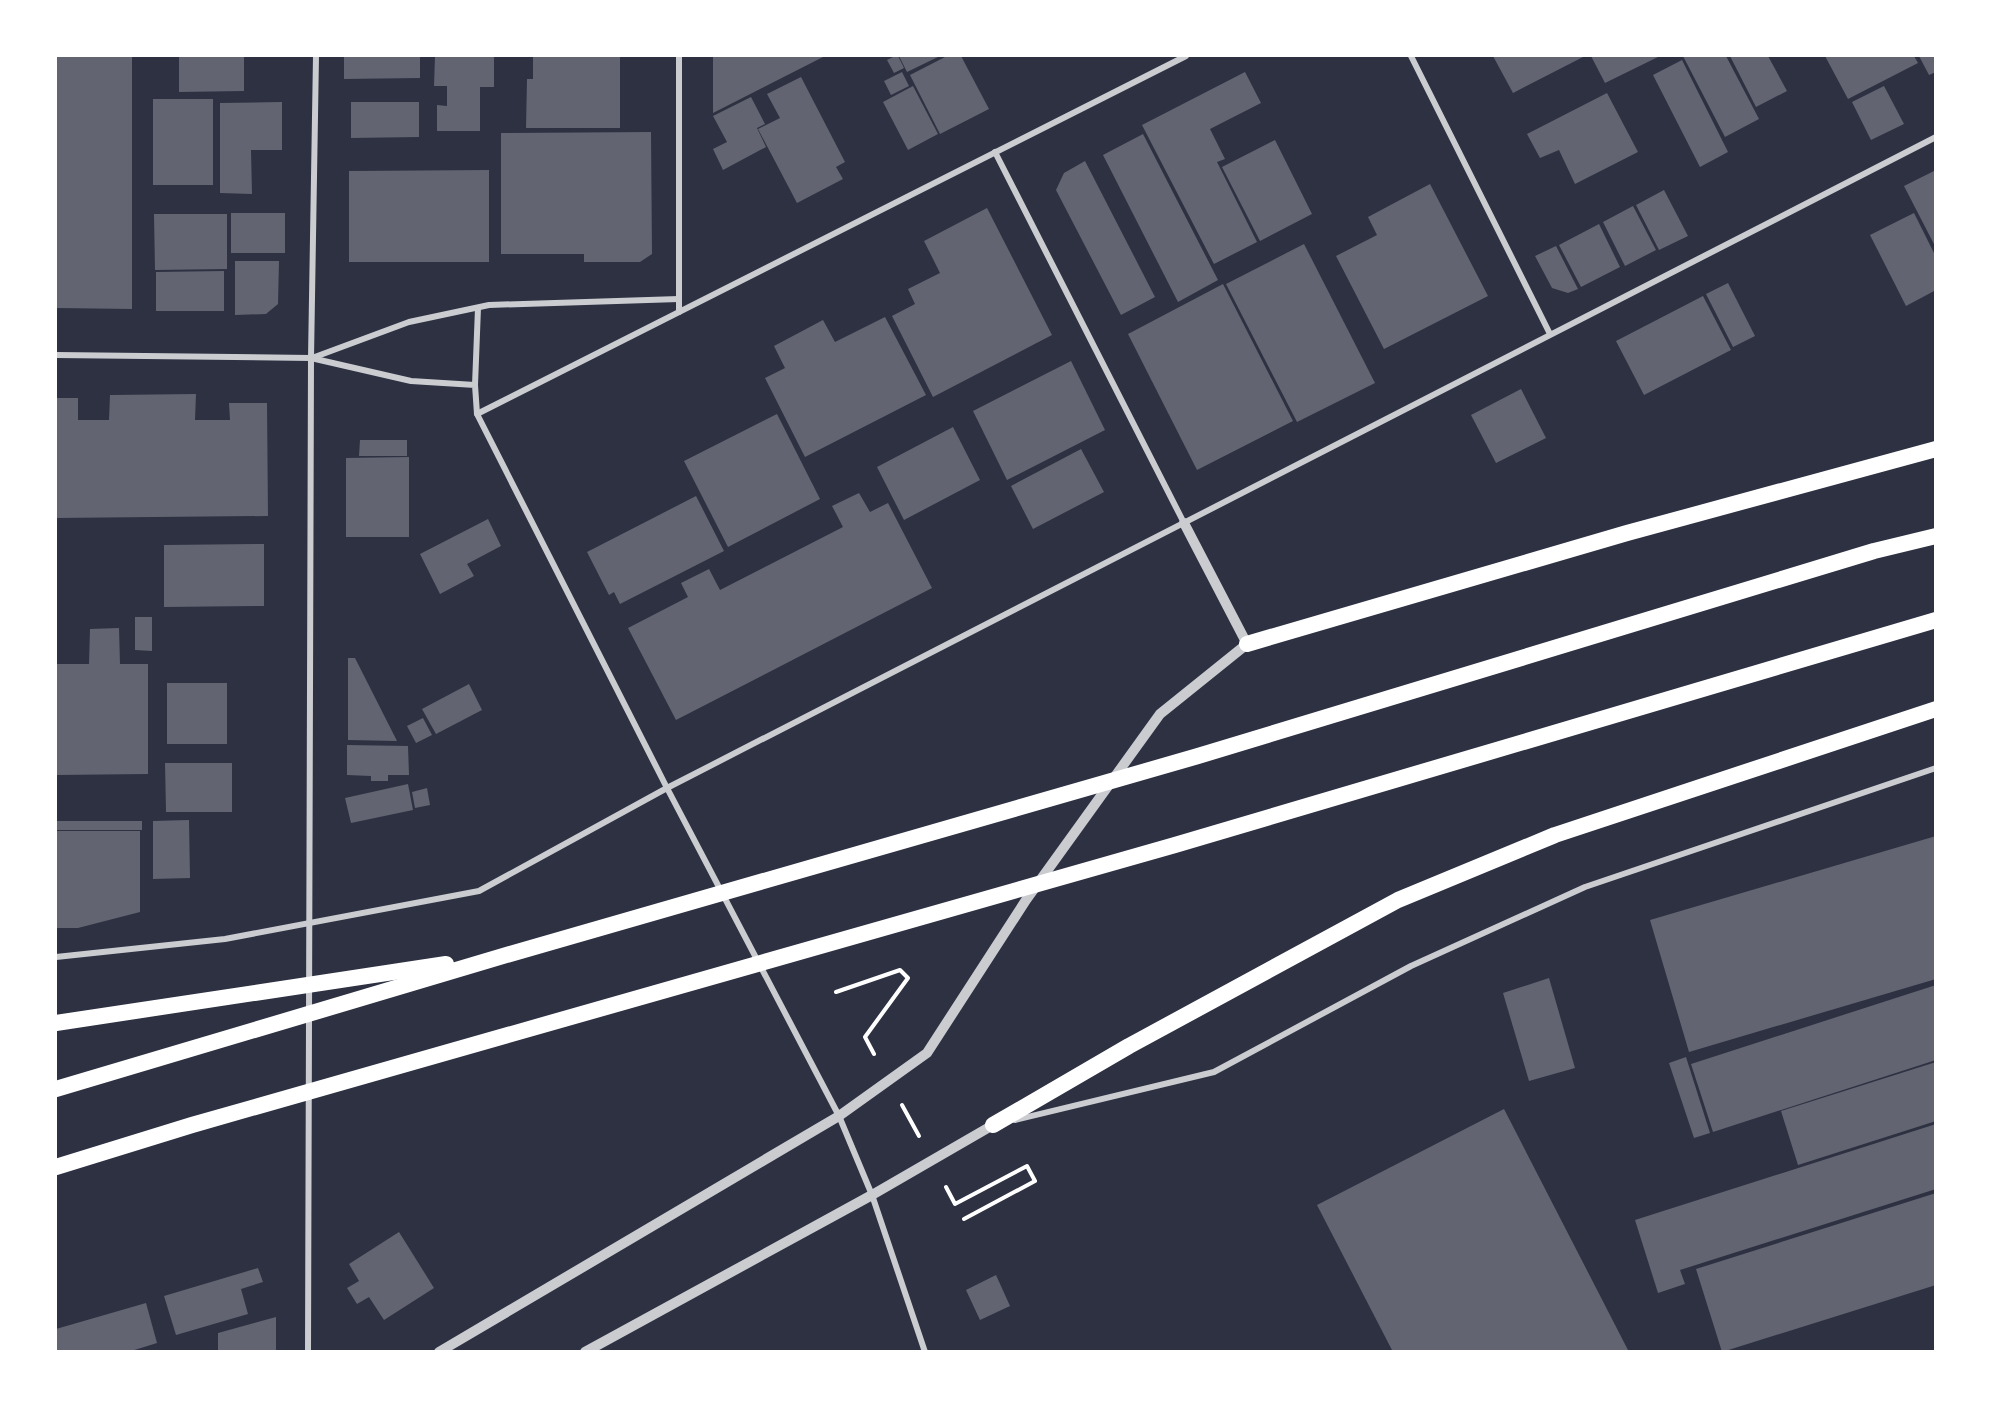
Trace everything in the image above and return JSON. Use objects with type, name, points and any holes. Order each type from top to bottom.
[{"type":"highway","points":[[1247,644],[1627,533],[1935,449]]},
{"type":"highway","points":[[56,1089],[510,954],[1198,756],[1874,552],[1935,536]]},
{"type":"highway","points":[[56,1167],[214,1119],[1175,845],[1935,620]]},
{"type":"highway","points":[[993,1125],[1129,1046],[1398,900],[1555,835],[1935,709]]},
{"type":"highway","points":[[56,1023],[510,954]]},
{"type":"street","points":[[308,1352],[312,358],[316,56]]},
{"type":"street","points":[[679,56],[679,312]]},
{"type":"street","points":[[477,414],[1186,56]]},
{"type":"street","points":[[1411,56],[1550,334]]},
{"type":"street","points":[[56,957],[225,939],[479,891],[667,788],[1935,137]]},
{"type":"street","points":[[439,1352],[839,1116],[927,1053],[1026,900],[1160,714],[1247,644],[995,152]]},
{"type":"street","points":[[312,358],[409,322],[489,305],[679,299]]},
{"type":"street","points":[[478,308],[474,385],[477,414],[667,788],[839,1116],[872,1195],[925,1352]]},
{"type":"street","points":[[56,355],[312,358],[411,381],[474,385]]},
{"type":"street","points":[[585,1352],[872,1195],[993,1125],[1214,1072],[1411,966],[1585,887],[1935,768]]},
{"type":"path","points":[[836,992],[900,970],[908,978],[866,1037],[877,1058]]},
{"type":"path","points":[[899,1100],[922,1142]]},
{"type":"path","points":[[944,1183],[955,1204],[1027,1166],[1035,1181],[964,1219]]},
{"type":"building","points":[[56,56],[132,56],[132,309],[56,308]]},
{"type":"building","points":[[179,56],[244,56],[244,91],[179,92]]},
{"type":"building","points":[[344,56],[420,56],[420,78],[344,79]]},
{"type":"building","points":[[435,56],[494,56],[494,87],[480,87],[480,131],[437,131],[437,105],[447,106],[447,86],[434,86]]},
{"type":"building","points":[[533,56],[620,56],[620,128],[526,128],[527,79],[533,79]]},
{"type":"building","points":[[713,56],[825,56],[713,113]]},
{"type":"building","points":[[898,56],[904,68],[894,73],[887,60]]},
{"type":"building","points":[[899,56],[940,56],[907,72]]},
{"type":"building","points":[[947,56],[961,56],[989,109],[940,134],[910,75]]},
{"type":"building","points":[[1493,56],[1585,56],[1513,93]]},
{"type":"building","points":[[1591,56],[1660,56],[1605,83]]},
{"type":"building","points":[[1683,56],[1726,56],[1759,119],[1725,137]]},
{"type":"building","points":[[1730,56],[1768,56],[1787,91],[1756,107]]},
{"type":"building","points":[[1825,56],[1914,56],[1918,63],[1848,99]]},
{"type":"building","points":[[1919,56],[1936,56],[1936,72],[1929,75]]},
{"type":"building","points":[[1682,60],[1728,152],[1700,167],[1653,75]]},
{"type":"building","points":[[902,72],[909,86],[891,95],[884,81]]},
{"type":"building","points":[[1245,72],[1261,103],[1210,129],[1225,159],[1217,162],[1257,242],[1214,264],[1142,125]]},
{"type":"building","points":[[801,77],[845,162],[836,167],[843,179],[797,203],[758,129],[780,118],[767,94]]},
{"type":"building","points":[[913,86],[938,134],[908,150],[883,102]]},
{"type":"building","points":[[1884,86],[1904,124],[1871,140],[1852,102]]},
{"type":"building","points":[[1607,93],[1638,152],[1575,184],[1559,150],[1540,158],[1527,134]]},
{"type":"building","points":[[751,97],[765,124],[757,128],[766,147],[723,170],[713,149],[727,142],[713,116]]},
{"type":"building","points":[[153,99],[213,99],[213,185],[153,185]]},
{"type":"building","points":[[282,102],[282,150],[251,150],[252,194],[220,193],[220,103]]},
{"type":"building","points":[[351,102],[419,102],[419,137],[351,138]]},
{"type":"building","points":[[651,132],[652,254],[640,262],[584,262],[584,254],[501,254],[501,133]]},
{"type":"building","points":[[1143,134],[1218,280],[1178,302],[1103,155]]},
{"type":"building","points":[[1275,140],[1312,214],[1260,241],[1222,167]]},
{"type":"building","points":[[1085,161],[1155,297],[1121,315],[1056,190],[1064,173]]},
{"type":"building","points":[[489,170],[489,262],[349,262],[349,171]]},
{"type":"building","points":[[1936,170],[1936,248],[1904,186]]},
{"type":"building","points":[[1430,184],[1488,296],[1384,349],[1336,256],[1377,235],[1368,217]]},
{"type":"building","points":[[1664,190],[1688,236],[1659,250],[1636,205]]},
{"type":"building","points":[[1633,206],[1656,250],[1625,266],[1603,222]]},
{"type":"building","points":[[987,208],[1052,335],[933,397],[892,316],[915,304],[908,289],[940,273],[924,241]]},
{"type":"building","points":[[231,213],[285,213],[285,253],[231,253]]},
{"type":"building","points":[[1914,213],[1936,257],[1936,290],[1906,306],[1870,235]]},
{"type":"building","points":[[154,214],[227,214],[227,269],[155,270]]},
{"type":"building","points":[[1599,224],[1620,267],[1581,287],[1559,245]]},
{"type":"building","points":[[1304,244],[1375,383],[1297,422],[1226,284]]},
{"type":"building","points":[[1556,246],[1578,289],[1568,293],[1552,288],[1535,256]]},
{"type":"building","points":[[235,261],[279,261],[278,304],[266,314],[235,315]]},
{"type":"building","points":[[224,271],[224,311],[156,311],[156,272]]},
{"type":"building","points":[[1728,283],[1755,336],[1733,347],[1706,294]]},
{"type":"building","points":[[1223,284],[1293,421],[1197,470],[1128,334]]},
{"type":"building","points":[[1703,296],[1731,350],[1644,395],[1616,341]]},
{"type":"building","points":[[885,317],[926,395],[805,457],[765,378],[785,368],[774,346],[823,320],[835,342]]},
{"type":"building","points":[[1071,361],[1105,430],[1007,480],[973,411]]},
{"type":"building","points":[[1521,389],[1546,438],[1496,463],[1471,415]]},
{"type":"building","points":[[196,394],[195,420],[230,420],[229,403],[267,403],[268,516],[56,518],[56,398],[78,398],[78,420],[109,420],[110,395]]},
{"type":"building","points":[[777,414],[820,499],[728,547],[684,461]]},
{"type":"building","points":[[953,427],[980,480],[904,520],[877,467]]},
{"type":"building","points":[[360,440],[407,440],[407,456],[359,456]]},
{"type":"building","points":[[1081,449],[1104,492],[1033,529],[1011,486]]},
{"type":"building","points":[[409,457],[409,537],[346,537],[346,458]]},
{"type":"building","points":[[859,493],[870,512],[888,503],[932,588],[676,720],[628,628],[688,597],[681,583],[709,569],[720,590],[843,527],[832,506]]},
{"type":"building","points":[[696,496],[724,551],[620,604],[614,592],[609,595],[587,552]]},
{"type":"building","points":[[488,519],[501,546],[467,564],[474,576],[440,594],[420,554]]},
{"type":"building","points":[[264,544],[264,606],[164,607],[164,545]]},
{"type":"building","points":[[135,617],[152,617],[152,651],[135,650]]},
{"type":"building","points":[[119,628],[120,664],[148,664],[148,774],[56,775],[56,664],[89,664],[90,629]]},
{"type":"building","points":[[348,658],[355,658],[397,741],[348,740]]},
{"type":"building","points":[[167,683],[227,683],[227,744],[167,744]]},
{"type":"building","points":[[469,684],[482,710],[436,734],[422,709]]},
{"type":"building","points":[[423,718],[432,735],[416,743],[407,726]]},
{"type":"building","points":[[347,745],[408,746],[409,775],[388,775],[388,781],[371,781],[371,776],[347,775]]},
{"type":"building","points":[[165,763],[232,763],[232,812],[166,812]]},
{"type":"building","points":[[408,784],[413,810],[351,823],[345,798]]},
{"type":"building","points":[[427,788],[430,805],[415,808],[412,792]]},
{"type":"building","points":[[189,820],[190,878],[153,879],[153,821]]},
{"type":"building","points":[[56,821],[142,821],[142,830],[56,830]]},
{"type":"building","points":[[56,831],[140,831],[140,912],[78,928],[56,928]]},
{"type":"building","points":[[1936,836],[1936,979],[1689,1052],[1650,920]]},
{"type":"building","points":[[1549,978],[1575,1068],[1529,1081],[1503,993]]},
{"type":"building","points":[[1936,985],[1936,1060],[1713,1132],[1691,1064]]},
{"type":"building","points":[[1686,1057],[1710,1133],[1694,1138],[1669,1063]]},
{"type":"building","points":[[1936,1062],[1936,1121],[1798,1165],[1781,1111]]},
{"type":"building","points":[[1504,1109],[1629,1352],[1393,1352],[1317,1205]]},
{"type":"building","points":[[1936,1124],[1936,1189],[1680,1270],[1685,1284],[1658,1293],[1635,1220]]},
{"type":"building","points":[[1936,1193],[1936,1285],[1722,1352],[1696,1269]]},
{"type":"building","points":[[399,1232],[434,1288],[384,1320],[369,1297],[357,1304],[347,1288],[359,1281],[349,1264]]},
{"type":"building","points":[[258,1268],[263,1282],[241,1289],[248,1314],[176,1335],[164,1296]]},
{"type":"building","points":[[996,1275],[1010,1306],[980,1320],[966,1290]]},
{"type":"building","points":[[146,1303],[157,1343],[128,1352],[56,1352],[56,1329]]},
{"type":"building","points":[[276,1317],[276,1352],[218,1352],[218,1333]]}]
